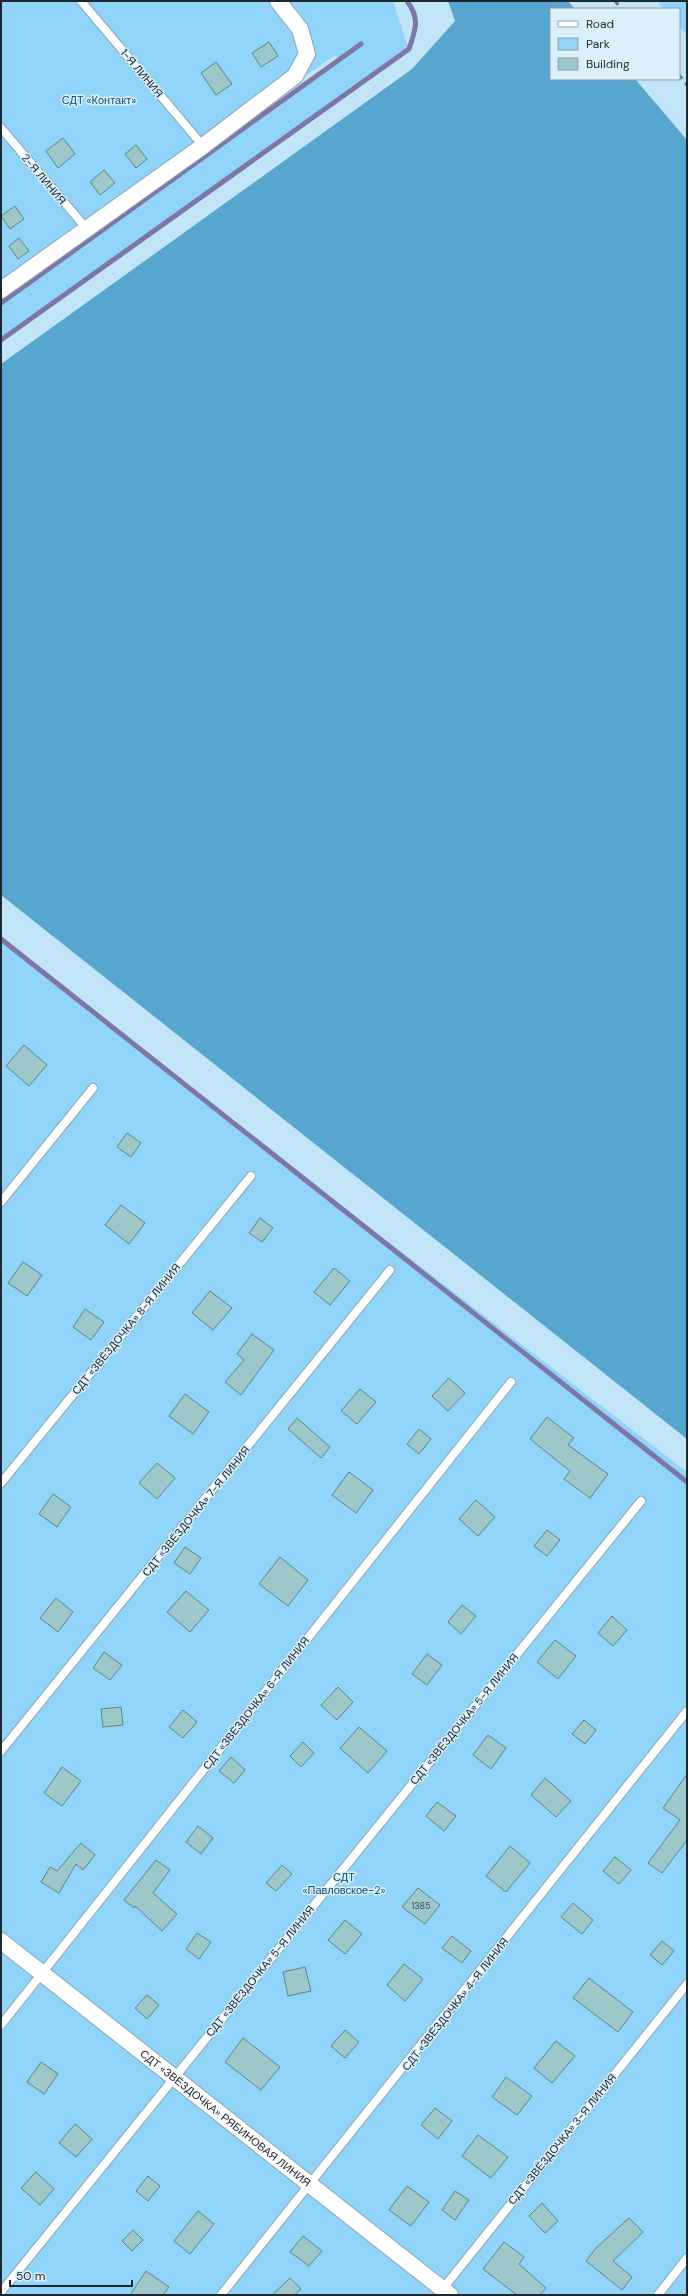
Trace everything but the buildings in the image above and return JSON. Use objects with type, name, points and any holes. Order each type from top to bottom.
[{"type":"street","points":[[1,290],[203,146],[295,76],[307,54],[300,29],[278,1]]},
{"type":"street","name":"СДТ «ЗВЁЗДОЧКА» РЯБИНОВАЯ ЛИНИЯ","points":[[1,1941],[311,2185],[444,2293]]},
{"type":"lane","name":"1-Я ЛИНИЯ","points":[[81,1],[203,146]]},
{"type":"lane","name":"2-Я ЛИНИЯ","points":[[1,128],[86,229]]},
{"type":"lane","points":[[1,1202],[93,1088]]},
{"type":"lane","name":"СДТ «ЗВЁЗДОЧКА» 8-Я ЛИНИЯ","points":[[1,1483],[251,1176]]},
{"type":"lane","name":"СДТ «ЗВЁЗДОЧКА» 7-Я ЛИНИЯ","points":[[1,1751],[390,1270]]},
{"type":"lane","name":"СДТ «ЗВЁЗДОЧКА» 6-Я ЛИНИЯ","points":[[1,2025],[511,1382]]},
{"type":"lane","name":"СДТ «ЗВЁЗДОЧКА» 5-Я ЛИНИЯ","points":[[1,2292],[641,1501]]},
{"type":"lane","name":"СДТ «ЗВЁЗДОЧКА» 4-Я ЛИНИЯ","points":[[221,2295],[311,2185],[687,1711]]},
{"type":"lane","name":"СДТ «ЗВЁЗДОЧКА» 3-Я ЛИНИЯ","points":[[444,2293],[687,1984]]},
{"type":"lane","points":[[658,2295],[687,2258]]},
{"type":"green space","name":"СДТ «Контакт»","points":[[1,1],[393,1],[409,50],[1,340],[1,303],[339,60],[335,55],[1,291]]},
{"type":"green space","points":[[657,1],[687,1],[687,35],[680,27],[680,8],[663,8]]},
{"type":"green space","name":"СДТ «Павловское-2»","points":[[1,939],[216,1109],[687,1472],[687,2295],[1,2295]]},
{"type":"shaded area","points":[[448,1],[568,1],[574,8],[550,8],[550,80],[636,80],[687,140],[687,1439],[1,895],[1,364],[412,69],[455,21]]},
{"type":"waterway","points":[[1,340],[409,49],[416,25],[414,14],[407,1]]},
{"type":"waterway","points":[[1,303],[361,44]]},
{"type":"waterway","points":[[1,939],[687,1482]]},
{"type":"railway","points":[[615,1],[621,8]]},
{"type":"railway","points":[[680,76],[687,85]]}]
